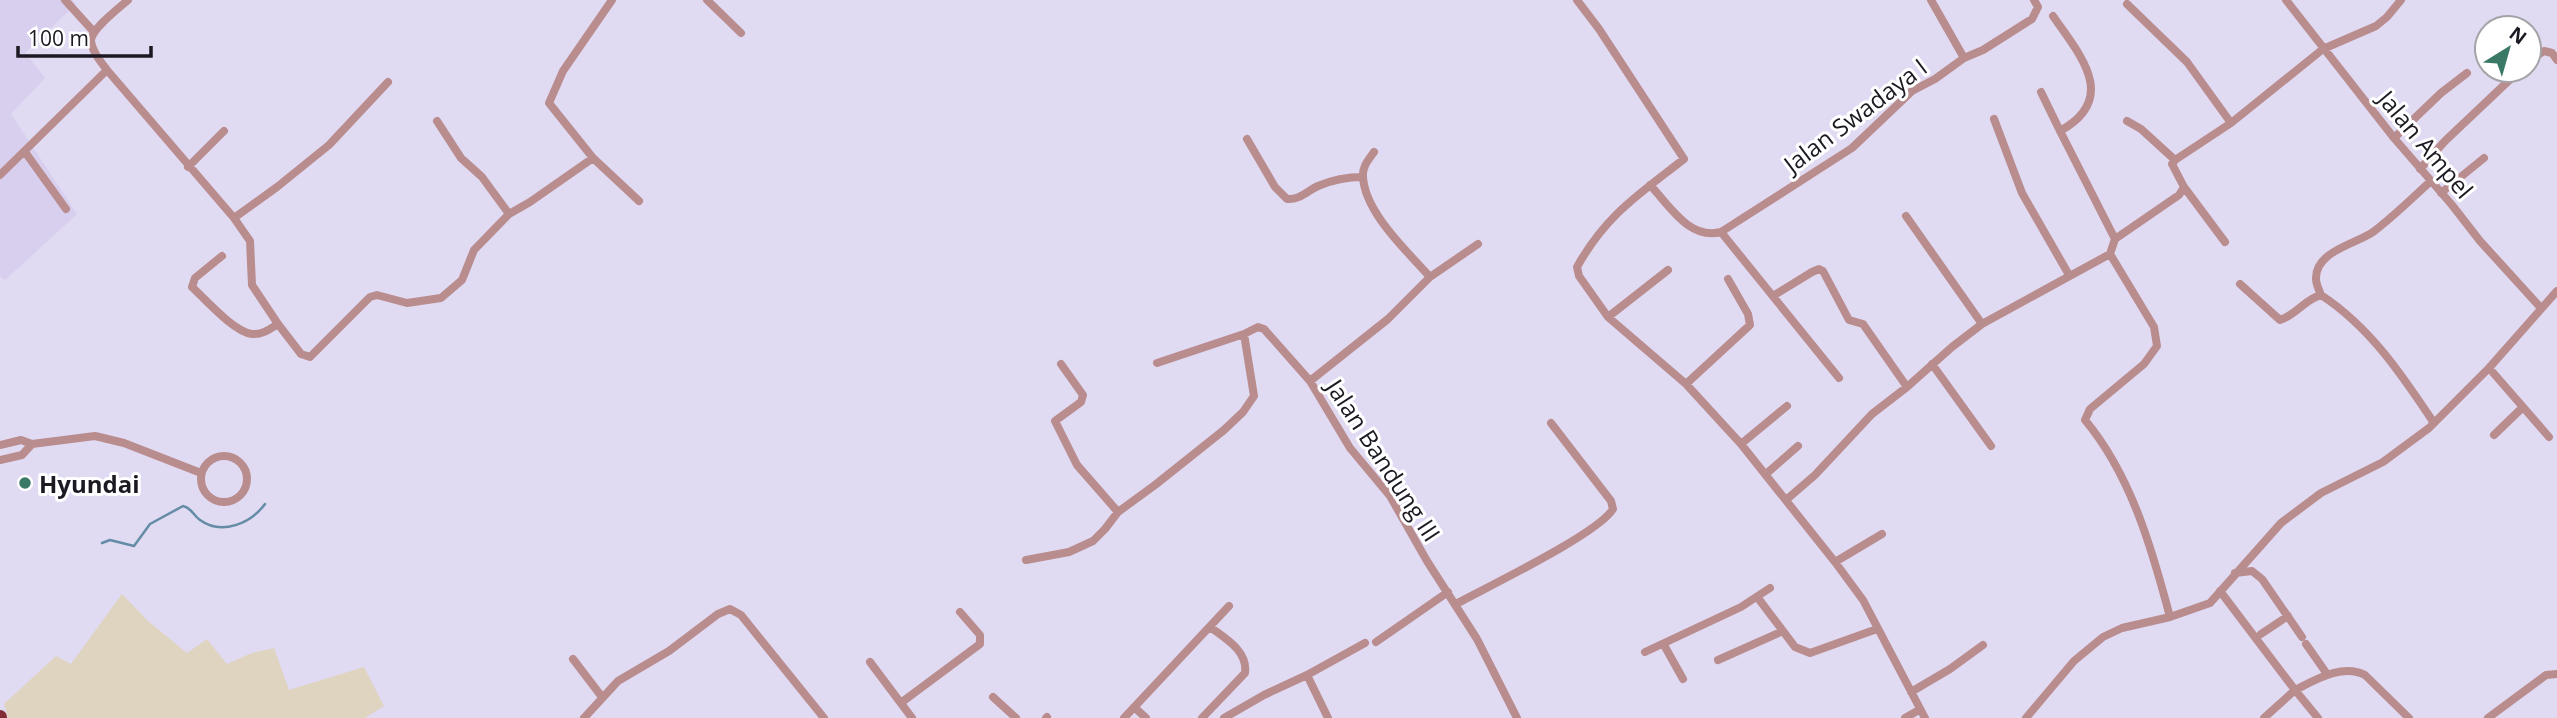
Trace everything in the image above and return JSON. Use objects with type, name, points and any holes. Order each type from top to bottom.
[{"type":"street","points":[[65,0],[94,32]]},
{"type":"street","points":[[128,0],[94,32],[91,39],[94,51],[107,71],[234,218],[250,241],[252,285],[301,354],[310,357],[370,297],[377,295],[407,303],[441,299],[461,280],[474,250],[509,214],[593,158]]},
{"type":"street","points":[[612,0],[563,71],[549,103],[593,158],[639,201]]},
{"type":"street","points":[[707,0],[741,33]]},
{"type":"street","points":[[1577,0],[1684,159],[1616,212],[1591,243],[1577,267],[1579,276],[1608,317],[1686,384],[1741,444],[1835,562],[1863,600],[1925,718]]},
{"type":"street","points":[[1931,0],[1964,58]]},
{"type":"street","name":"Jalan Swadaya I","points":[[1721,232],[1852,148],[1912,91],[2032,19],[2038,7],[2034,0]]},
{"type":"street","points":[[2225,242],[2184,187],[2172,164],[2231,122],[2323,49],[2376,26],[2401,0]]},
{"type":"street","name":"Jalan Ampel","points":[[2290,1],[2323,49],[2394,138],[2480,241],[2541,308]]},
{"type":"street","points":[[2127,4],[2187,62],[2231,122]]},
{"type":"street","points":[[2053,16],[2087,66],[2092,84],[2085,108],[2076,122],[2060,131]]},
{"type":"street","points":[[2543,52],[2552,53],[2557,60]]},
{"type":"street","points":[[0,175],[107,71]]},
{"type":"street","points":[[2394,138],[2441,93],[2467,73]]},
{"type":"street","points":[[234,218],[278,187],[328,145],[388,82]]},
{"type":"street","points":[[2420,169],[2445,141],[2505,84]]},
{"type":"street","points":[[2041,92],[2115,239]]},
{"type":"street","points":[[1994,119],[2022,193],[2069,275]]},
{"type":"street","points":[[437,121],[461,158],[482,177],[509,214]]},
{"type":"street","points":[[2127,121],[2141,129],[2175,160]]},
{"type":"street","points":[[188,167],[224,131]]},
{"type":"street","points":[[1247,139],[1275,187],[1287,199],[1296,200],[1316,187],[1337,179],[1363,177]]},
{"type":"street","points":[[25,152],[66,209]]},
{"type":"street","points":[[1374,152],[1364,165],[1363,177],[1369,200],[1386,227],[1430,277]]},
{"type":"street","points":[[2441,193],[2484,158]]},
{"type":"street","points":[[2431,181],[2371,233],[2327,257],[2318,270],[2316,279],[2321,295],[2338,306],[2395,365],[2434,423]]},
{"type":"street","points":[[1650,185],[1690,228],[1708,235],[1721,232],[1839,378]]},
{"type":"street","points":[[1786,500],[1815,474],[1872,414],[1982,324],[2110,254],[2115,239],[2179,195],[2184,187]]},
{"type":"street","points":[[1906,216],[1982,324]]},
{"type":"street","points":[[1310,381],[1388,319],[1430,277],[1478,244]]},
{"type":"street","points":[[2110,254],[2154,327],[2157,346],[2144,364],[2090,409],[2085,420],[2101,439],[2117,469],[2152,550],[2170,617]]},
{"type":"street","points":[[222,256],[195,278],[192,287],[236,327],[251,334],[262,333],[278,324]]},
{"type":"street","points":[[1608,317],[1668,270]]},
{"type":"street","points":[[1773,296],[1812,272],[1823,271],[1849,320],[1861,323],[1907,387]]},
{"type":"street","points":[[1686,384],[1750,325],[1748,314],[1728,279]]},
{"type":"street","points":[[2240,284],[2280,320],[2287,318],[2312,297],[2321,295]]},
{"type":"street","points":[[2026,718],[2074,661],[2103,637],[2122,628],[2170,617],[2210,603],[2281,523],[2321,493],[2382,462],[2434,423],[2489,368],[2557,291]]},
{"type":"street","name":"Jalan Bandung III","points":[[1157,363],[1258,327],[1264,329],[1310,381],[1350,448],[1390,496],[1427,561],[1456,604],[1517,718]]},
{"type":"street","points":[[1027,560],[1069,552],[1093,541],[1118,512],[1200,450],[1251,403],[1254,396],[1244,334]]},
{"type":"street","points":[[1061,364],[1083,395],[1081,402],[1055,421],[1077,465],[1118,512]]},
{"type":"street","points":[[1933,364],[1991,446]]},
{"type":"street","points":[[2489,368],[2549,438]]},
{"type":"street","points":[[1741,444],[1787,406]]},
{"type":"street","points":[[2494,435],[2523,407]]},
{"type":"street","points":[[1456,604],[1584,535],[1609,516],[1613,509],[1611,501],[1551,423]]},
{"type":"street","points":[[0,445],[21,440],[32,444],[95,436],[124,443],[201,473]]},
{"type":"street","points":[[0,460],[22,455],[32,444]]},
{"type":"street","points":[[1766,474],[1798,446]]},
{"type":"street","points":[[228,456],[239,460],[246,470],[248,484],[240,497],[226,503],[212,499],[202,488],[201,473],[207,463],[216,457],[228,456]]},
{"type":"street","points":[[1835,562],[1882,534]]},
{"type":"street","points":[[2235,573],[2252,571],[2257,575],[2327,674]]},
{"type":"street","points":[[1645,652],[1758,598],[1770,589]]},
{"type":"street","points":[[2220,590],[2318,718]]},
{"type":"street","points":[[1376,642],[1448,592]]},
{"type":"street","points":[[1758,598],[1795,647],[1810,653],[1877,629]]},
{"type":"street","points":[[1124,718],[1229,606]]},
{"type":"street","points":[[584,718],[601,696],[633,670],[669,651],[718,614],[730,609],[741,615],[824,718]]},
{"type":"street","points":[[902,702],[980,644],[980,635],[960,612]]},
{"type":"street","points":[[2261,634],[2288,616]]},
{"type":"street","points":[[1202,718],[1245,673],[1246,664],[1237,649],[1210,626]]},
{"type":"street","points":[[1718,660],[1783,631]]},
{"type":"street","points":[[1224,718],[1365,643]]},
{"type":"street","points":[[1664,645],[1684,679]]},
{"type":"street","points":[[1911,692],[1983,645]]},
{"type":"street","points":[[573,659],[601,696]]},
{"type":"street","points":[[870,663],[912,718]]},
{"type":"street","points":[[2264,718],[2295,690],[2327,674],[2357,670],[2409,718]]},
{"type":"street","points":[[2488,718],[2546,675],[2557,674]]},
{"type":"street","points":[[1307,675],[1328,718]]},
{"type":"street","points":[[993,697],[1016,718]]},
{"type":"street","points":[[1134,707],[1146,718]]},
{"type":"street","points":[[1905,718],[1919,709]]},
{"type":"shaded area","points":[[0,0],[72,0],[76,4],[25,53],[45,78],[11,114],[77,214],[5,280],[0,276]]},
{"type":"shaded area","points":[[122,594],[148,621],[187,653],[207,639],[227,664],[252,653],[274,648],[289,690],[364,667],[384,706],[365,718],[8,718],[4,704],[56,656],[71,664]]},
{"type":"waterway","points":[[102,543],[110,540],[134,546],[150,524],[183,506],[209,525],[227,527],[244,522],[265,504]]},
{"type":"place","name":"Hyundai","points":[[25,483]]}]
